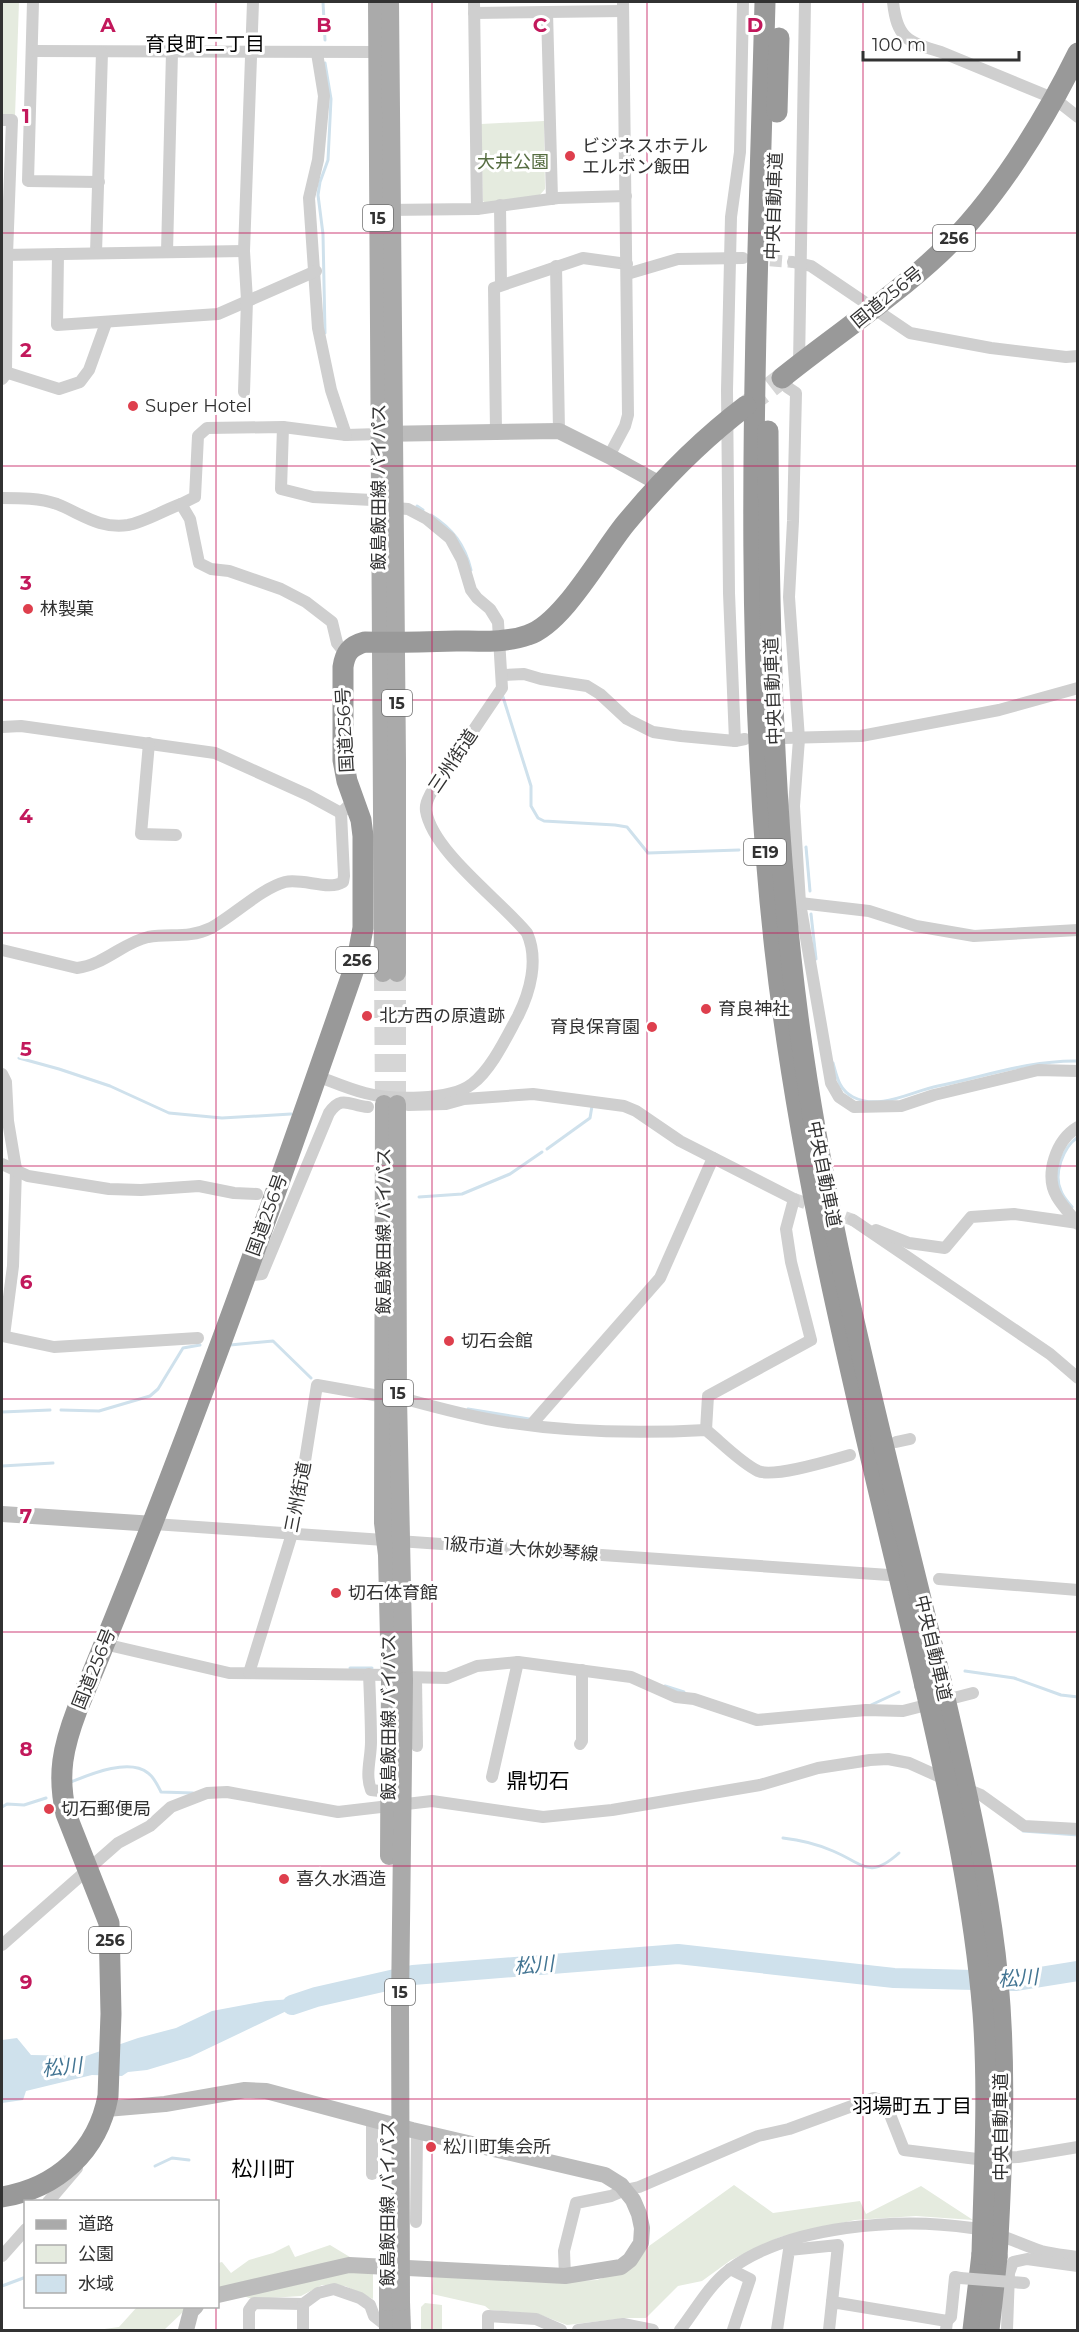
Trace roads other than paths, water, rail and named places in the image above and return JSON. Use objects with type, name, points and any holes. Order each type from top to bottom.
[{"type":"highway","name":"中央自動車道","points":[[765,2],[754,429],[753,564],[758,738],[768,879],[788,1055],[806,1164],[835,1307],[933,1684],[975,1835],[992,1931],[1000,2011],[1003,2098],[990,2255],[989,2331]]},
{"type":"highway","name":"中央自動車道","points":[[780,2],[768,427],[769,553],[778,833],[802,1042],[823,1171],[933,1684]]},
{"type":"highway","name":"国道256号","points":[[789,373],[922,270],[967,225],[1007,172],[1055,99],[1077,54]]},
{"type":"highway","points":[[345,654],[359,644],[500,640],[529,635],[553,619],[625,525],[660,484],[746,406]]},
{"type":"highway","name":"国道256号","points":[[2,2197],[23,2192],[53,2178],[82,2156],[95,2136],[107,2103],[111,2016],[109,1923],[66,1814],[62,1797],[61,1765],[69,1733],[154,1524],[357,960],[363,928],[363,836],[348,807],[343,760],[345,654]]},
{"type":"highway","name":"中央自動車道","points":[[974,2331],[990,2255]]},
{"type":"main road","name":"飯島飯田線 バイパス","points":[[377,2],[384,52],[390,973]]},
{"type":"main road","name":"飯島飯田線 バイパス","points":[[384,52],[390,2]]},
{"type":"main road","name":"飯島飯田線 バイパス","points":[[386,434],[395,508],[388,642]]},
{"type":"main road","name":"飯島飯田線 バイパス","points":[[389,1105],[393,1540],[401,1678],[392,2329]]},
{"type":"street","points":[[33,2],[28,181],[99,182]]},
{"type":"street","points":[[244,392],[247,300],[244,251],[253,2]]},
{"type":"street","points":[[395,508],[408,509],[427,519],[450,538],[462,560],[471,590],[490,609],[498,622],[502,675],[524,674],[587,686],[600,694],[627,719],[645,729],[681,736],[740,740],[729,592],[728,420],[729,257],[731,217],[740,152],[743,2]]},
{"type":"street","points":[[805,2],[797,263],[787,387],[796,393],[789,597],[798,739],[794,806],[800,903],[831,1083],[839,1097],[854,1107],[901,1106],[934,1095],[1038,1070],[1077,1071]]},
{"type":"street","points":[[892,2],[895,21],[903,36],[923,47],[941,52],[1055,99],[1077,117]]},
{"type":"street","points":[[477,208],[474,7],[547,12],[623,6],[628,415],[625,426],[609,456]]},
{"type":"street","points":[[547,12],[552,199]]},
{"type":"street","points":[[33,51],[384,52]]},
{"type":"street","points":[[96,253],[102,52]]},
{"type":"street","points":[[167,252],[172,52]]},
{"type":"street","points":[[317,53],[324,96],[318,160],[309,198],[316,271],[318,328],[331,390],[346,435]]},
{"type":"street","points":[[2,120],[12,120],[4,255],[3,375],[58,389],[80,382],[89,370],[106,323]]},
{"type":"street","points":[[386,210],[477,208],[552,199],[626,196]]},
{"type":"street","points":[[501,206],[501,285]]},
{"type":"street","points":[[4,255],[244,251]]},
{"type":"street","points":[[58,254],[57,326],[218,314],[316,271]]},
{"type":"street","points":[[496,431],[494,288],[584,258],[627,269],[678,259],[743,258]]},
{"type":"street","points":[[797,263],[811,266],[910,333],[991,348],[1066,357],[1077,356]]},
{"type":"street","points":[[556,266],[559,431]]},
{"type":"street","points":[[2,498],[38,499],[104,525],[132,524],[195,497],[198,436],[207,428],[283,427],[346,435],[559,431],[660,484]]},
{"type":"street","points":[[283,427],[281,489],[313,497],[372,500]]},
{"type":"street","points":[[181,504],[190,519],[199,563],[211,569],[229,571],[281,589],[306,602],[332,622],[337,643],[345,654]]},
{"type":"street","name":"三州街道","points":[[317,1076],[364,1093],[385,1097],[457,1092],[479,1078],[503,1045],[526,999],[532,981],[531,941],[522,926],[444,846],[426,812],[426,802],[431,793],[502,688],[502,675]]},
{"type":"street","points":[[784,738],[861,736],[999,710],[1077,688]]},
{"type":"street","points":[[2,727],[21,726],[215,753],[308,795],[348,807],[344,876],[343,882],[338,885],[333,887],[311,881],[285,882],[210,928],[192,936],[147,937],[88,967],[77,968],[2,950]]},
{"type":"street","points":[[149,743],[141,834],[176,835]]},
{"type":"street","points":[[800,903],[869,911],[916,926],[974,936],[1077,930]]},
{"type":"street","points":[[2,1074],[6,1082],[8,1121],[16,1169],[3,1336],[54,1347],[198,1338]]},
{"type":"street","points":[[245,1276],[262,1274],[333,1107],[347,1101],[389,1105],[446,1104],[464,1099],[533,1094],[624,1106],[636,1111],[680,1141],[794,1199],[786,1228],[791,1262],[811,1341],[708,1396],[706,1430]]},
{"type":"street","points":[[1077,1127],[1062,1141],[1052,1170],[1056,1196],[1077,1223]]},
{"type":"street","points":[[531,1425],[660,1278],[713,1158]]},
{"type":"street","points":[[2,1164],[28,1176],[109,1189],[141,1190],[199,1186],[257,1194]]},
{"type":"street","points":[[1077,1223],[1014,1214],[971,1217],[945,1248],[909,1244],[853,1220],[1050,1354],[1077,1378]]},
{"type":"street","name":"三州街道","points":[[249,1673],[292,1533],[317,1384],[391,1397]]},
{"type":"street","points":[[391,1397],[486,1419],[531,1425],[669,1432],[706,1430],[751,1466],[764,1473],[780,1472],[850,1455]]},
{"type":"street","points":[[896,1442],[910,1439]]},
{"type":"street","points":[[2,1514],[154,1524]]},
{"type":"street","name":"1級市道 大休妙琴線","points":[[154,1524],[889,1575]]},
{"type":"street","points":[[939,1579],[1077,1590]]},
{"type":"street","points":[[104,1644],[208,1670],[249,1673],[369,1674],[401,1678],[447,1678],[477,1666],[518,1662],[631,1677],[676,1697],[694,1699],[757,1720],[866,1710],[903,1711],[973,1693]]},
{"type":"street","points":[[492,1777],[518,1662]]},
{"type":"street","points":[[580,1744],[582,1741],[582,1671]]},
{"type":"street","points":[[369,1674],[371,1745],[367,1777],[371,1790],[413,1795],[416,1802]]},
{"type":"street","points":[[401,1678],[417,1746]]},
{"type":"street","points":[[2,1945],[118,1843],[150,1826],[171,1807],[207,1793],[227,1792],[338,1812],[432,1801],[543,1817],[571,1816],[760,1785],[834,1764],[888,1760],[909,1763],[981,1795],[1024,1826],[1077,1829]]},
{"type":"street","points":[[107,2103],[176,2103],[245,2090],[266,2091],[372,2120],[605,2175],[625,2190],[639,2214],[642,2228],[641,2242],[630,2260],[621,2267],[609,2270],[566,2276],[349,2265],[219,2295]]},
{"type":"street","points":[[566,2276],[564,2251],[576,2203],[611,2196],[639,2187],[758,2136],[789,2129],[874,2098],[885,2102],[904,2150],[977,2159],[1018,2157],[1077,2147]]},
{"type":"street","points":[[372,2120],[372,2174]]},
{"type":"street","points":[[416,2222],[417,2131]]},
{"type":"street","points":[[50,2200],[76,2172],[82,2156]]},
{"type":"street","points":[[681,2331],[719,2278],[730,2269],[755,2255],[802,2237],[873,2224],[909,2222],[974,2228],[1008,2237],[1041,2250],[1077,2257]]},
{"type":"street","points":[[2,2256],[24,2231]]},
{"type":"street","points":[[777,2331],[789,2250],[838,2245],[829,2331]]},
{"type":"street","points":[[1007,2331],[1008,2280],[1013,2262],[1027,2259],[1077,2266]]},
{"type":"street","points":[[730,2269],[750,2279],[733,2331]]},
{"type":"street","points":[[832,2302],[947,2326],[951,2318],[955,2277],[1024,2283]]},
{"type":"street","points":[[249,2331],[249,2310],[254,2303],[303,2304],[318,2293],[334,2289],[360,2298],[370,2305],[374,2316],[392,2329]]},
{"type":"street","points":[[303,2304],[303,2331]]},
{"type":"street","points":[[186,2331],[191,2311],[195,2308]]},
{"type":"street","points":[[488,2331],[488,2316],[536,2319],[561,2331]]},
{"type":"street","points":[[578,2331],[623,2324],[653,2331]]},
{"type":"water","points":[[316,1997],[190,2057],[147,2070],[128,2072],[122,2076],[92,2075],[26,2091],[23,2100],[2,2103],[2,2040],[17,2038],[31,2055],[86,2056],[176,2028],[212,2011],[266,2001]]},
{"type":"waterway","points":[[323,2],[325,40]]},
{"type":"waterway","points":[[325,63],[331,99],[328,160],[318,195],[323,234],[325,333]]},
{"type":"waterway","points":[[417,506],[423,510]]},
{"type":"waterway","points":[[431,515],[457,538],[471,570]]},
{"type":"waterway","points":[[503,697],[531,786],[531,806],[538,818],[544,821],[627,827],[648,853],[739,850]]},
{"type":"waterway","points":[[806,847],[810,891]]},
{"type":"waterway","points":[[811,914],[816,959]]},
{"type":"waterway","points":[[19,1058],[110,1086],[169,1113],[222,1118],[291,1114]]},
{"type":"waterway","points":[[833,1063],[839,1083],[848,1094],[863,1101],[874,1102],[896,1099],[928,1088],[1024,1066],[1078,1061]]},
{"type":"waterway","points":[[547,1149],[590,1118],[592,1106]]},
{"type":"waterway","points":[[1072,1207],[1062,1193],[1058,1177],[1064,1154],[1078,1137]]},
{"type":"waterway","points":[[419,1197],[462,1194],[510,1174],[542,1152]]},
{"type":"waterway","points":[[230,1345],[273,1341],[311,1378]]},
{"type":"waterway","points":[[61,1410],[99,1411],[150,1396],[158,1389],[183,1348],[200,1345]]},
{"type":"waterway","points":[[468,1409],[529,1419]]},
{"type":"waterway","points":[[2,1412],[50,1410]]},
{"type":"waterway","points":[[2,1466],[53,1463]]},
{"type":"waterway","points":[[350,1668],[372,1668]]},
{"type":"waterway","points":[[965,1671],[1014,1678],[1061,1695],[1078,1697]]},
{"type":"waterway","points":[[665,1686],[684,1692]]},
{"type":"waterway","points":[[871,1705],[899,1692]]},
{"type":"waterway","points":[[71,1782],[110,1769],[131,1767],[150,1775],[161,1792],[193,1793]]},
{"type":"waterway","points":[[2,1807],[7,1804],[24,1805],[46,1798]]},
{"type":"waterway","points":[[1023,1831],[1078,1835]]},
{"type":"waterway","points":[[783,1838],[821,1846],[866,1867],[873,1868],[889,1861],[899,1853]]},
{"type":"waterway","name":"松川","points":[[292,2005],[316,1997],[413,1975],[678,1954],[894,1978],[1015,1981],[1078,1971]]},
{"type":"waterway","points":[[155,2166],[172,2158],[189,2160]]},
{"type":"waterway","points":[[2,2286],[24,2278]]},
{"type":"tunnel","points":[[752,259],[793,262]]},
{"type":"tunnel","points":[[746,406],[782,378]]},
{"type":"tunnel","points":[[383,973],[384,1104]]},
{"type":"tunnel","points":[[397,973],[397,1104]]},
{"type":"tunnel","points":[[794,1199],[853,1220]]},
{"type":"place","name":"ビジネスホテル エルボン飯田","points":[[570,156]]},
{"type":"place","name":"Super Hotel","points":[[133,406]]},
{"type":"place","name":"林製菓","points":[[28,609]]},
{"type":"place","name":"育良神社","points":[[706,1009]]},
{"type":"place","name":"北方西の原遺跡","points":[[367,1016]]},
{"type":"place","name":"育良保育園","points":[[652,1027]]},
{"type":"place","name":"切石会館","points":[[449,1341]]},
{"type":"place","name":"切石体育館","points":[[336,1593]]},
{"type":"place","name":"切石郵便局","points":[[49,1809]]},
{"type":"place","name":"喜久水酒造","points":[[284,1879]]},
{"type":"place","name":"松川町集会所","points":[[431,2147]]},
{"type":"district","name":"育良町二丁目","points":[[205,44]]},
{"type":"district","name":"鼎切石","points":[[538,1780]]},
{"type":"district","name":"羽場町五丁目","points":[[912,2106]]},
{"type":"district","name":"松川町","points":[[263,2168]]},
{"type":"park label","name":"大井公園","points":[[513,162]]}]
